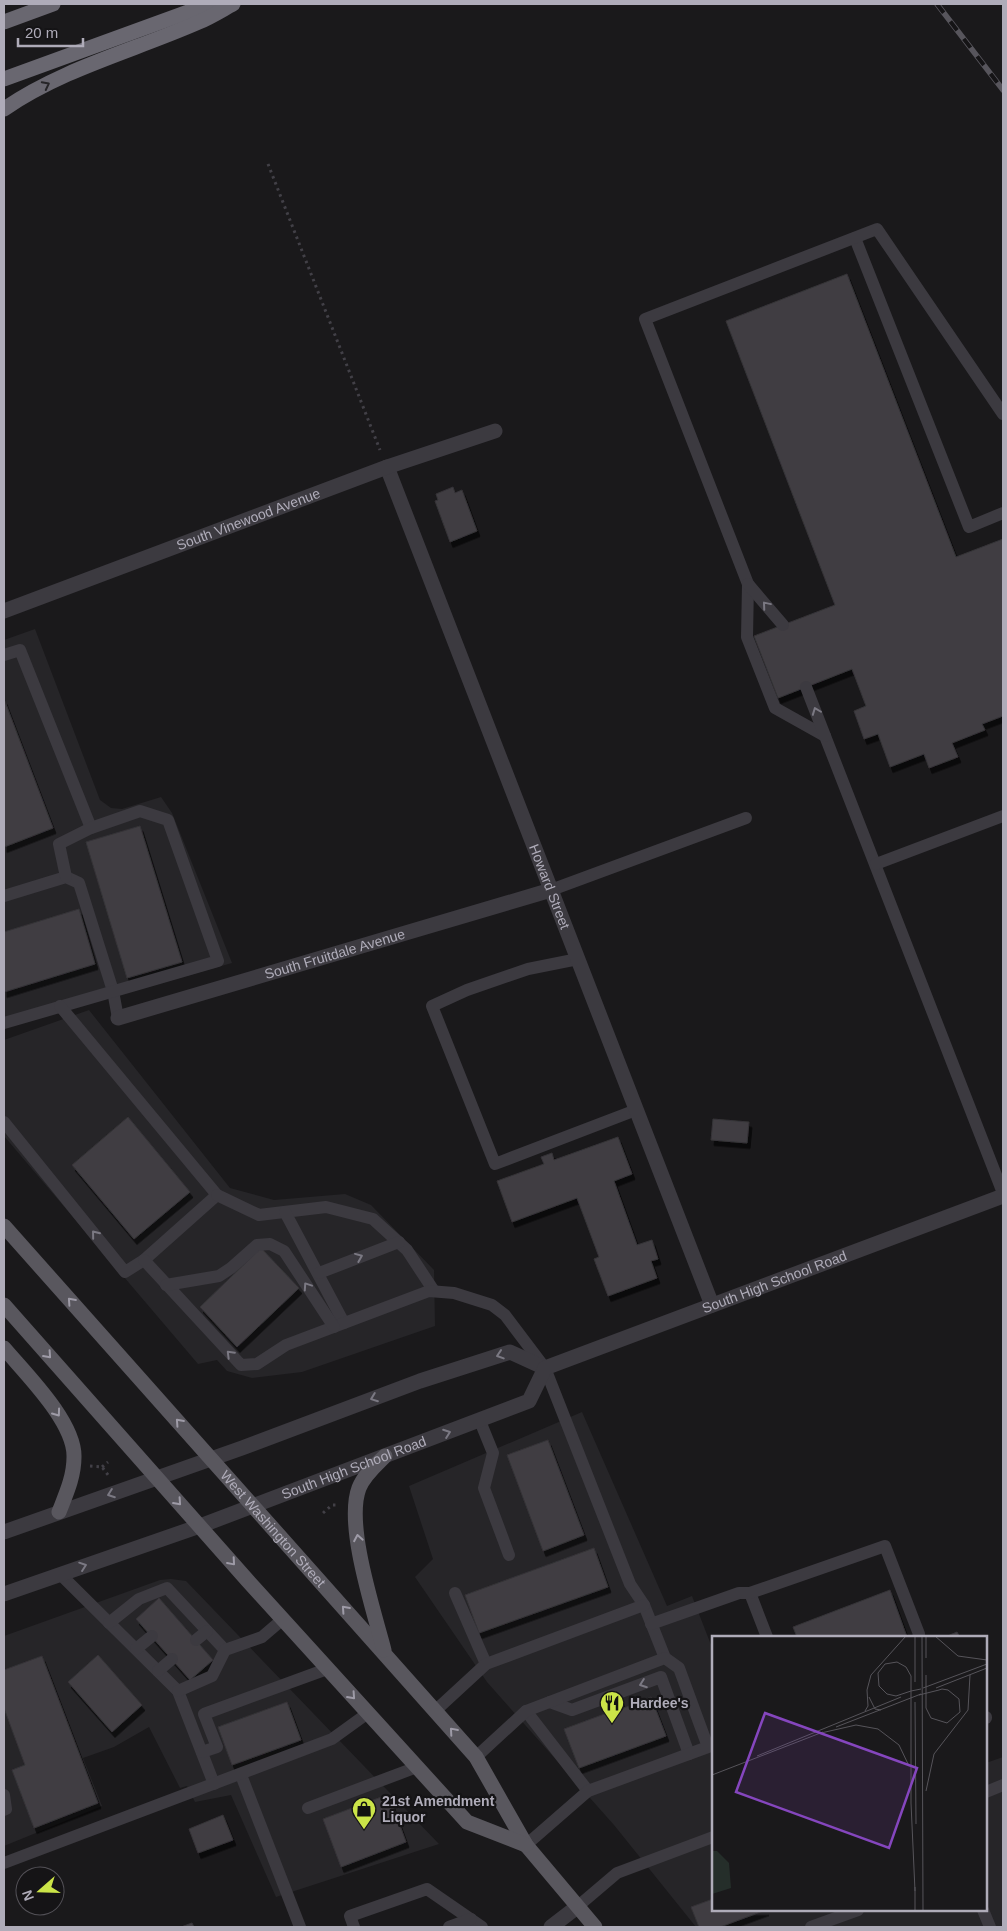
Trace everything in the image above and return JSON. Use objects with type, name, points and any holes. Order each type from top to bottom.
[{"type":"highway","points":[[4,22],[54,4]]},
{"type":"highway","points":[[4,78],[210,4]]},
{"type":"highway","points":[[4,109],[84,66],[201,22],[233,4]]},
{"type":"main road","name":"West Washington Street","points":[[4,1226],[476,1757],[526,1845],[595,1927]]},
{"type":"main road","name":"West Washington Street","points":[[4,1305],[327,1669],[467,1822],[526,1845]]},
{"type":"main road","points":[[4,1348],[68,1428],[74,1446],[73,1471],[59,1512]]},
{"type":"main road","points":[[385,1654],[363,1571],[355,1522],[355,1505],[359,1488],[364,1479],[386,1456]]},
{"type":"street","name":"South Vinewood Avenue","points":[[4,612],[387,467],[495,431]]},
{"type":"street","name":"Howard Street","points":[[387,467],[712,1306]]},
{"type":"street","name":"South Fruitdale Avenue","points":[[118,1018],[551,890]]},
{"type":"street","name":"South High School Road","points":[[4,1594],[200,1526],[529,1401],[545,1368],[1003,1194]]},
{"type":"street","points":[[4,1532],[420,1381],[510,1352],[545,1368]]},
{"type":"street","points":[[551,1927],[577,1907]]},
{"type":"lane","points":[[783,625],[748,584],[645,319],[877,229],[1003,414]]},
{"type":"lane","points":[[855,238],[969,527],[1003,513]]},
{"type":"lane","points":[[748,584],[747,637],[775,708],[825,736]]},
{"type":"lane","points":[[4,655],[20,650],[90,828]]},
{"type":"lane","points":[[806,687],[1003,1194]]},
{"type":"lane","points":[[4,1023],[218,961],[168,820],[140,811],[90,828],[59,844],[66,877]]},
{"type":"lane","points":[[876,864],[1003,816]]},
{"type":"lane","points":[[551,890],[746,818]]},
{"type":"lane","points":[[4,896],[66,877],[79,883],[112,991],[118,1018]]},
{"type":"lane","points":[[578,959],[528,970],[467,990],[432,1006],[495,1164],[636,1110]]},
{"type":"lane","points":[[60,1006],[217,1195],[259,1215],[326,1207],[373,1219],[407,1250],[434,1291]]},
{"type":"lane","points":[[4,1122],[125,1272],[144,1260],[217,1195]]},
{"type":"lane","points":[[285,1212],[319,1273],[339,1325]]},
{"type":"lane","points":[[319,1273],[399,1242]]},
{"type":"lane","points":[[166,1285],[219,1276],[257,1245],[270,1244],[284,1251],[339,1325]]},
{"type":"lane","points":[[144,1260],[241,1365],[258,1364],[286,1345],[429,1291],[434,1291],[454,1293],[492,1305],[504,1315],[545,1368],[630,1584],[644,1605],[665,1658],[679,1668],[708,1747],[588,1791],[526,1845]]},
{"type":"lane","points":[[480,1420],[493,1453],[484,1488],[509,1555]]},
{"type":"lane","points":[[652,1624],[739,1593],[750,1593],[885,1546],[918,1636]]},
{"type":"lane","points":[[60,1574],[178,1690],[214,1784]]},
{"type":"lane","points":[[109,1622],[139,1599],[167,1588],[225,1650]]},
{"type":"lane","points":[[455,1593],[486,1664]]},
{"type":"lane","points":[[750,1593],[767,1636]]},
{"type":"lane","points":[[435,1711],[486,1664],[644,1605]]},
{"type":"lane","points":[[175,1617],[185,1608]]},
{"type":"lane","points":[[178,1690],[212,1676],[225,1650],[262,1637],[283,1619]]},
{"type":"lane","points":[[196,1640],[207,1631]]},
{"type":"lane","points":[[136,1649],[152,1636]]},
{"type":"lane","points":[[476,1757],[526,1711],[665,1658]]},
{"type":"lane","points":[[158,1671],[172,1659]]},
{"type":"lane","points":[[202,1752],[217,1747],[204,1714],[327,1669]]},
{"type":"lane","points":[[550,1702],[572,1710],[661,1677],[689,1754]]},
{"type":"lane","points":[[526,1711],[588,1791]]},
{"type":"lane","points":[[4,1863],[332,1739],[368,1713]]},
{"type":"lane","points":[[308,1808],[417,1767]]},
{"type":"lane","points":[[241,1775],[300,1927]]},
{"type":"lane","points":[[987,1792],[1003,1785]]},
{"type":"lane","points":[[4,1795],[5,1809]]},
{"type":"lane","points":[[577,1907],[617,1873],[712,1837]]},
{"type":"lane","points":[[354,1927],[350,1916],[427,1889],[482,1927]]},
{"type":"lane","points":[[811,1927],[855,1911]]},
{"type":"lane","points":[[983,1911],[990,1927]]},
{"type":"lane","points":[[449,1927],[471,1919]]},
{"type":"path","points":[[268,164],[387,467]]},
{"type":"path","points":[[90,1466],[102,1467],[108,1462]]},
{"type":"path","points":[[102,1467],[108,1476]]},
{"type":"path","points":[[327,1499],[332,1505]]},
{"type":"path","points":[[323,1513],[332,1505],[344,1505]]},
{"type":"shaded area","points":[[35,629],[100,800],[111,808],[122,809],[161,797],[172,813],[232,963],[4,1028],[4,640]]},
{"type":"shaded area","points":[[89,1010],[230,1188],[274,1200],[345,1194],[371,1205],[434,1270],[435,1326],[302,1372],[252,1378],[227,1371],[217,1360],[198,1364],[4,1136],[4,1040]]},
{"type":"shaded area","points":[[582,1412],[667,1606],[692,1596],[712,1647],[712,1911],[987,1911],[987,1763],[1003,1757],[1003,1927],[696,1927],[614,1825],[487,1682],[415,1577],[433,1559],[409,1486]]},
{"type":"shaded area","points":[[160,1580],[186,1581],[439,1844],[276,1897],[231,1795],[195,1802],[187,1786],[180,1788],[149,1727],[114,1747],[83,1758],[102,1806],[4,1846],[4,1636]]},
{"type":"building","points":[[847,274],[956,557],[1003,539],[1003,716],[982,724],[985,730],[952,743],[958,757],[929,768],[924,754],[890,767],[878,734],[864,739],[854,711],[866,706],[852,669],[778,698],[754,636],[835,605],[726,321]]},
{"type":"building","points":[[453,487],[455,493],[462,490],[477,531],[450,542],[435,501],[438,500],[436,494]]},
{"type":"building","points":[[4,699],[53,828],[4,847]]},
{"type":"building","points":[[140,826],[182,962],[127,978],[86,842]]},
{"type":"building","points":[[79,909],[95,964],[4,992],[4,932]]},
{"type":"building","points":[[128,1117],[190,1192],[134,1239],[72,1165]]},
{"type":"building","points":[[713,1119],[749,1122],[747,1143],[711,1140]]},
{"type":"building","points":[[618,1137],[632,1174],[614,1181],[637,1245],[652,1240],[658,1259],[651,1261],[657,1278],[608,1296],[594,1259],[599,1257],[577,1198],[512,1222],[497,1181],[544,1164],[541,1157],[552,1153],[554,1160]]},
{"type":"building","points":[[261,1248],[299,1288],[237,1347],[200,1307]]},
{"type":"building","points":[[548,1440],[584,1535],[543,1551],[507,1455]]},
{"type":"building","points":[[594,1548],[608,1587],[479,1633],[465,1595]]},
{"type":"building","points":[[890,1590],[907,1636],[797,1636],[793,1627]]},
{"type":"building","points":[[159,1598],[213,1660],[190,1680],[136,1619]]},
{"type":"building","points":[[957,1632],[959,1636],[947,1636]]},
{"type":"building","points":[[98,1655],[142,1705],[112,1732],[68,1682]]},
{"type":"building","points":[[42,1656],[98,1803],[34,1828],[12,1770],[25,1765],[4,1708],[4,1670]]},
{"type":"building","points":[[620,1697],[624,1708],[651,1697],[666,1736],[579,1768],[564,1729],[610,1712],[606,1702]]},
{"type":"building","points":[[287,1702],[301,1740],[232,1765],[218,1727]]},
{"type":"building","points":[[384,1796],[390,1798],[406,1842],[341,1867],[323,1819]]},
{"type":"building","points":[[223,1815],[233,1840],[198,1853],[189,1829]]},
{"type":"building","points":[[712,1899],[712,1911],[763,1911],[720,1927],[699,1927],[691,1907]]},
{"type":"building","points":[[192,1923],[194,1927],[181,1927]]},
{"type":"railway","points":[[937,4],[1003,90]]},
{"type":"place","name":"Hardee's","points":[[612,1724]]},
{"type":"place","name":"21st Amendment Liquor","points":[[364,1830]]}]
